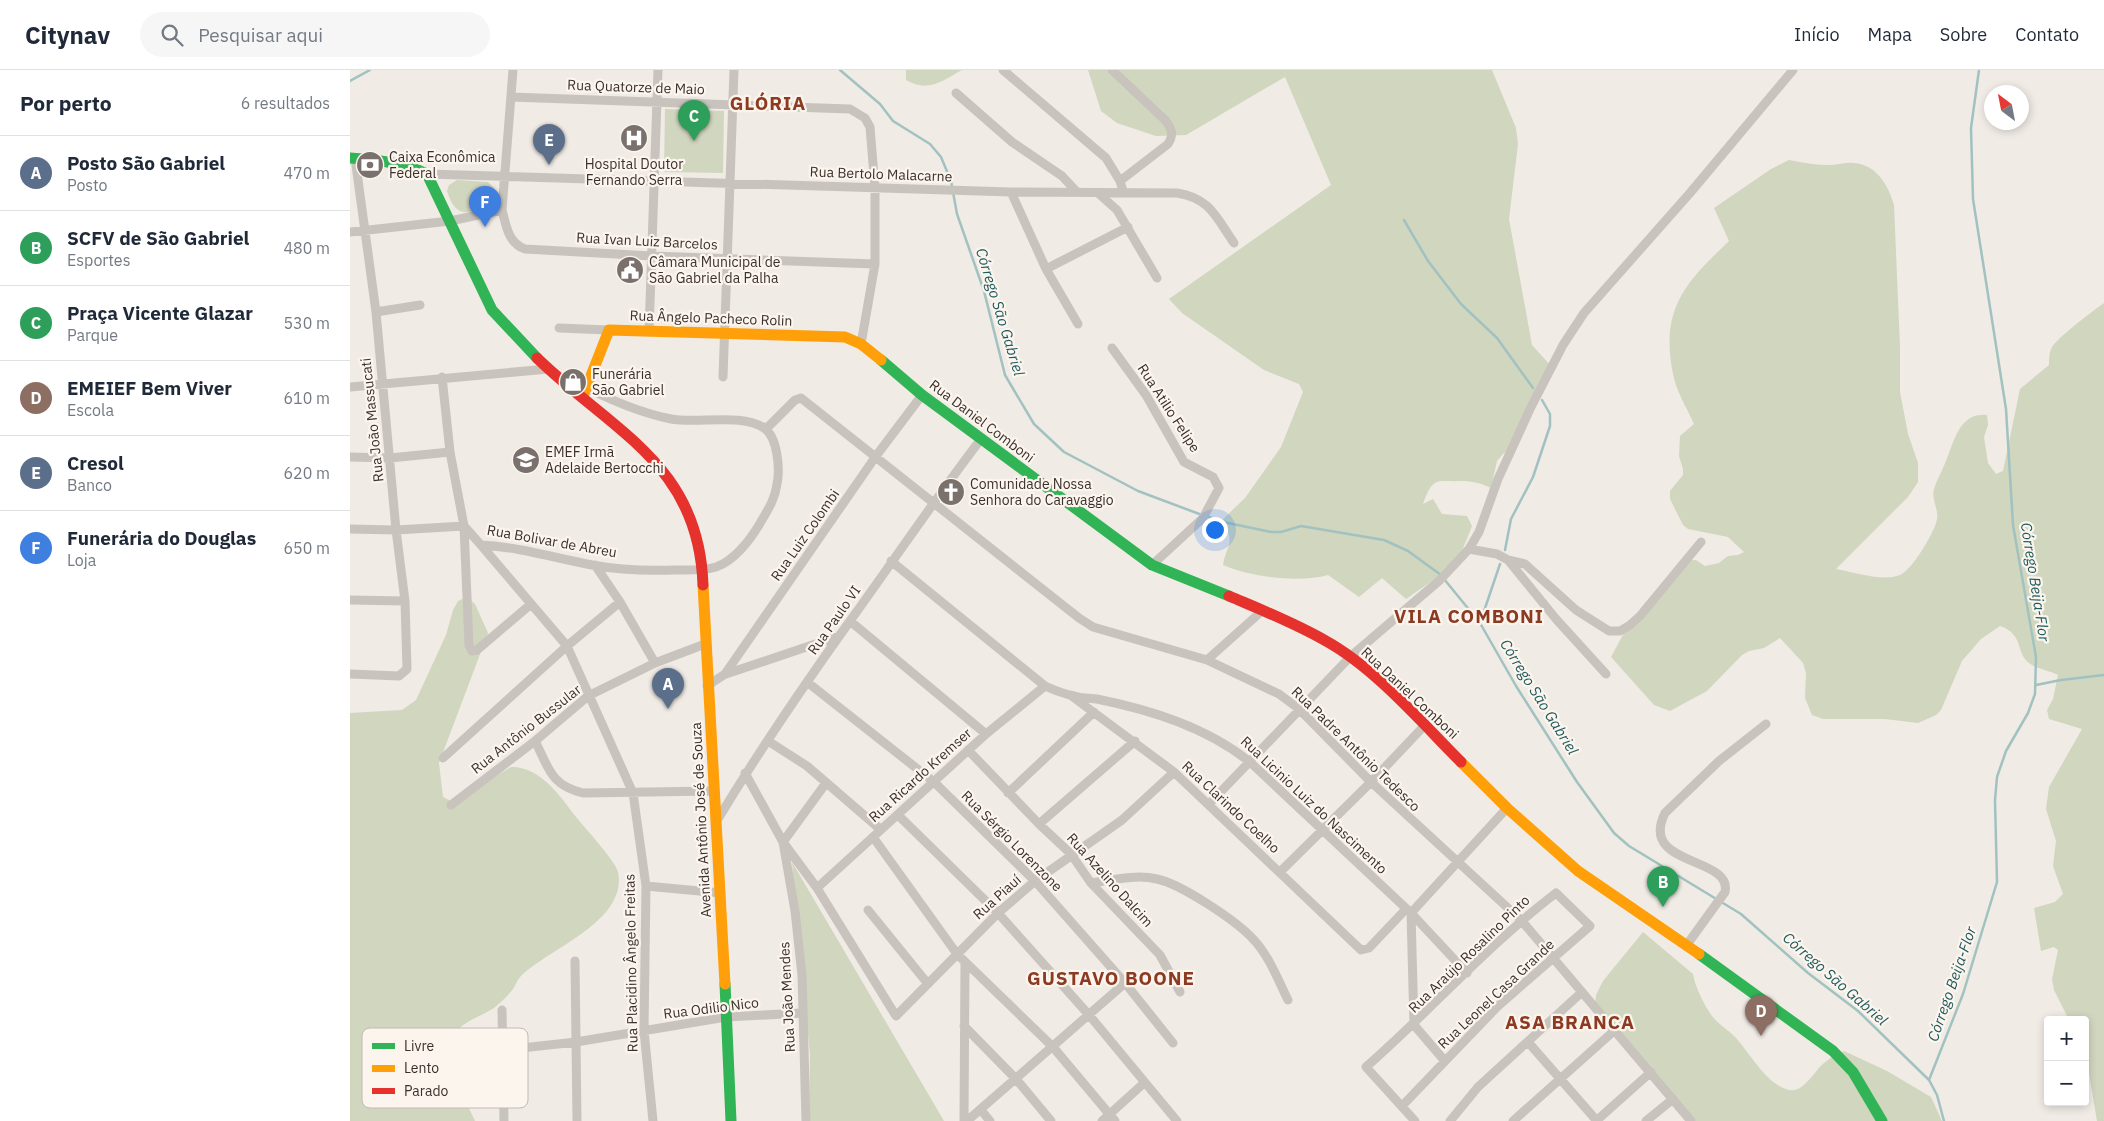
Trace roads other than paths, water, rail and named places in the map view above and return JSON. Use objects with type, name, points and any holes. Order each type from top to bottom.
[{"type":"street","points":[[350,232],[450,221],[502,210],[513,70]]},
{"type":"street","points":[[649,332],[658,70]]},
{"type":"street","points":[[723,377],[734,70]]},
{"type":"street","points":[[1003,70],[1106,158],[1120,181],[1123,191]]},
{"type":"street","points":[[1112,70],[1166,121],[1172,130],[1172,136],[1168,144],[1120,181]]},
{"type":"street","points":[[1209,804],[1350,657],[1443,578],[1469,549],[1480,532],[1498,479],[1554,363],[1584,313],[1690,193],[1792,70]]},
{"type":"street","points":[[956,93],[1012,142],[1062,176],[1076,191]]},
{"type":"street","name":"Rua Quatorze de Maio","points":[[512,97],[850,109],[865,118],[870,127],[875,188]]},
{"type":"street","points":[[352,156],[389,160],[407,165],[427,174]]},
{"type":"street","name":"Rua João Massucati","points":[[350,674],[399,676],[407,669],[405,601],[381,383],[376,312],[365,230],[352,156]]},
{"type":"street","name":"Rua Bertolo Malacarne","points":[[427,174],[655,179],[960,191],[1076,191],[1098,193],[1123,191],[1192,196],[1210,208],[1234,242]]},
{"type":"street","name":"Avenida Antônio José de Souza","points":[[427,174],[492,310],[522,344],[548,369],[584,392],[599,412],[628,435],[666,475],[692,520],[702,569],[707,686],[715,769],[713,790],[717,821],[731,1121]]},
{"type":"street","points":[[862,344],[875,264],[875,188]]},
{"type":"street","points":[[1012,192],[1046,269],[1078,324]]},
{"type":"street","points":[[1098,193],[1117,210],[1157,278]]},
{"type":"street","name":"Rua Ivan Luiz Barcelos","points":[[502,210],[507,229],[513,241],[524,248],[652,256],[875,264]]},
{"type":"street","points":[[1046,269],[1128,227]]},
{"type":"street","points":[[376,312],[420,305]]},
{"type":"street","name":"Rua Ângelo Pacheco Rolin","points":[[559,328],[844,338],[862,344]]},
{"type":"street","points":[[610,330],[584,392],[641,413],[666,418],[756,424],[766,429]]},
{"type":"street","name":"Rua Daniel Comboni","points":[[862,344],[922,395],[1152,565],[1263,610],[1327,641],[1350,657],[1425,724],[1507,808],[1578,871],[1833,1051],[1853,1072],[1882,1121]]},
{"type":"street","name":"Rua Atilio Felipe","points":[[1112,348],[1146,395],[1184,462],[1213,477],[1219,488],[1210,510],[1152,565]]},
{"type":"street","points":[[350,387],[442,377],[548,369]]},
{"type":"street","points":[[442,377],[450,452],[464,526],[468,645],[472,651],[477,650],[531,604]]},
{"type":"street","name":"Rua Luiz Colombi","points":[[707,686],[725,674],[876,456],[922,395]]},
{"type":"street","name":"Rua Padre Antônio Tedesco","points":[[766,429],[795,400],[801,398],[876,456],[932,503],[1093,627],[1207,660],[1279,694],[1299,709],[1371,782],[1521,920],[1691,1121]]},
{"type":"street","name":"Rua Bolivar de Abreu","points":[[464,526],[481,545],[506,546],[595,566],[656,571],[702,569],[718,566],[739,551],[754,533],[775,499],[780,473],[776,448],[766,429]]},
{"type":"street","name":"Rua Paulo VI","points":[[717,821],[746,773],[807,682],[932,503],[980,439]]},
{"type":"street","points":[[350,457],[390,458],[450,452]]},
{"type":"street","points":[[350,529],[396,530],[464,526]]},
{"type":"street","points":[[1469,549],[1497,554],[1508,560],[1526,564],[1576,610],[1600,626],[1609,630],[1620,630],[1630,626],[1640,616],[1701,542]]},
{"type":"street","name":"Rua Placidino Ângelo Freitas","points":[[481,545],[567,646],[588,696],[634,793],[646,886],[644,1031],[653,1121]]},
{"type":"street","points":[[1508,560],[1556,619],[1606,674]]},
{"type":"street","name":"Rua Licinio Luiz do Nascimento","points":[[891,561],[1045,686],[1073,696],[1096,699],[1157,715],[1198,730],[1227,744],[1250,762],[1409,911],[1467,973]]},
{"type":"street","points":[[595,566],[620,602],[655,663]]},
{"type":"street","points":[[350,600],[405,601]]},
{"type":"street","points":[[443,758],[567,646],[620,602]]},
{"type":"street","points":[[1207,660],[1263,610]]},
{"type":"street","points":[[850,621],[986,734]]},
{"type":"street","points":[[725,674],[839,636]]},
{"type":"street","name":"Rua Antônio Bussular","points":[[451,805],[588,696],[655,663],[705,644]]},
{"type":"street","name":"Rua Sérgio Lorenzone","points":[[807,682],[934,782],[1035,881],[1125,983],[1173,1043]]},
{"type":"street","name":"Rua Ricardo Kremser","points":[[818,888],[968,750],[1045,686]]},
{"type":"street","name":"Rua Clarindo Coelho","points":[[1073,696],[1174,772],[1361,950],[1369,948],[1409,911]]},
{"type":"street","points":[[1008,792],[1094,712]]},
{"type":"street","points":[[1280,872],[1371,782],[1425,724]]},
{"type":"street","points":[[1686,946],[1725,891],[1721,875],[1669,850],[1661,836],[1661,820],[1665,813],[1719,761],[1766,724]]},
{"type":"street","points":[[535,740],[550,772],[558,783],[566,789],[582,793],[713,790]]},
{"type":"street","points":[[768,741],[807,766],[880,829]]},
{"type":"street","points":[[1038,824],[1135,741]]},
{"type":"street","name":"Rua Azelino Dalcim","points":[[968,750],[1038,824],[1072,854],[1091,882],[1160,955],[1180,992]]},
{"type":"street","name":"Rua Piauí","points":[[896,1016],[998,912],[1035,881],[1122,820],[1174,772]]},
{"type":"street","name":"Rua João Mendes","points":[[746,773],[783,842],[818,888],[896,1016]]},
{"type":"street","points":[[783,842],[826,783]]},
{"type":"street","points":[[1444,1060],[1414,1025],[1409,911],[1507,808]]},
{"type":"street","points":[[898,815],[998,912],[1089,1015],[1144,1084],[1177,1121]]},
{"type":"street","points":[[873,837],[957,954],[1053,1047],[1112,1117]]},
{"type":"street","name":"Rua João Mendes","points":[[783,842],[795,911],[802,975],[806,1121]]},
{"type":"street","points":[[1091,882],[1145,877],[1170,882],[1230,920],[1254,940],[1264,954],[1288,1000]]},
{"type":"street","points":[[646,886],[720,893]]},
{"type":"street","name":"Rua Araújo Rosalino Pinto","points":[[1402,1106],[1366,1068],[1414,1025],[1521,920],[1556,893],[1590,926]]},
{"type":"street","points":[[868,910],[928,984]]},
{"type":"street","name":"Rua Leonel Casa Grande","points":[[1402,1106],[1444,1060],[1498,1006],[1590,926]]},
{"type":"street","points":[[574,961],[577,1121]]},
{"type":"street","points":[[965,962],[965,1121]]},
{"type":"street","points":[[965,1121],[981,1110],[1125,983]]},
{"type":"street","points":[[1450,1121],[1478,1087],[1582,992]]},
{"type":"street","points":[[502,1010],[503,1028]]},
{"type":"street","name":"Rua Odilio Nico","points":[[528,1047],[576,1042],[726,1017],[803,1013]]},
{"type":"street","points":[[964,1026],[1016,1079],[1051,1121]]},
{"type":"street","points":[[1513,1121],[1615,1030]]},
{"type":"street","points":[[1528,1042],[1597,1121],[1651,1072]]},
{"type":"street","points":[[1102,1121],[1112,1117],[1144,1084]]},
{"type":"street","points":[[1646,1121],[1673,1099]]},
{"type":"street","points":[[1402,1106],[1415,1121]]},
{"type":"street","points":[[504,1108],[504,1121]]},
{"type":"street","points":[[981,1110],[990,1121]]},
{"type":"waterway","name":"Córrego São Gabriel","points":[[350,81],[370,70]]},
{"type":"waterway","name":"Córrego São Gabriel","points":[[840,70],[880,104],[893,121],[930,144],[941,157],[951,181],[957,214],[984,291],[1005,375],[1034,424],[1064,452],[1138,491],[1202,515],[1228,523],[1271,532],[1281,532],[1301,526],[1384,540],[1408,551],[1441,575]]},
{"type":"waterway","name":"Córrego Beija-Flor","points":[[1929,1080],[1963,994],[1997,882],[1995,800],[1997,777],[2006,751],[2028,713],[2035,694],[2036,657],[2013,525],[2006,409],[1973,199],[1971,128],[1979,70]]},
{"type":"waterway","points":[[1404,220],[1428,261],[1461,304],[1497,338],[1533,388]]},
{"type":"waterway","points":[[1505,550],[1511,519],[1533,477],[1550,426],[1550,414],[1542,400]]},
{"type":"waterway","points":[[1480,623],[1500,564]]},
{"type":"waterway","name":"Córrego São Gabriel","points":[[1444,579],[1480,623],[1516,686],[1577,782],[1614,833],[1629,846],[1741,914],[1808,973],[1858,1011],[1929,1080],[1937,1095],[1944,1121]]},
{"type":"waterway","points":[[2036,685],[2104,675]]},
{"type":"place","name":"Hospital Doutor Fernando Serra","points":[[634,138]]},
{"type":"place","name":"Praça Vicente Glazar","points":[[694,141]]},
{"type":"place","name":"Caixa Econômica Federal","points":[[370,165]]},
{"type":"place","name":"Cresol","points":[[549,165]]},
{"type":"place","name":"Funerária do Douglas","points":[[485,227]]},
{"type":"place","name":"Câmara Municipal de São Gabriel da Palha","points":[[630,270]]},
{"type":"place","name":"Funerária São Gabriel","points":[[573,382]]},
{"type":"place","name":"EMEF Irmã Adelaide Bertocchi","points":[[526,460]]},
{"type":"place","name":"Comunidade Nossa Senhora do Caravaggio","points":[[951,492]]},
{"type":"place","name":"Posto São Gabriel","points":[[668,709]]},
{"type":"place","name":"SCFV de São Gabriel","points":[[1663,907]]},
{"type":"place","name":"EMEIEF Bem Viver","points":[[1761,1036]]},
{"type":"district","name":"GLÓRIA","points":[[768,103]]},
{"type":"district","name":"VILA COMBONI","points":[[1469,616]]},
{"type":"district","name":"GUSTAVO BOONE","points":[[1111,978]]},
{"type":"district","name":"ASA BRANCA","points":[[1570,1022]]}]
